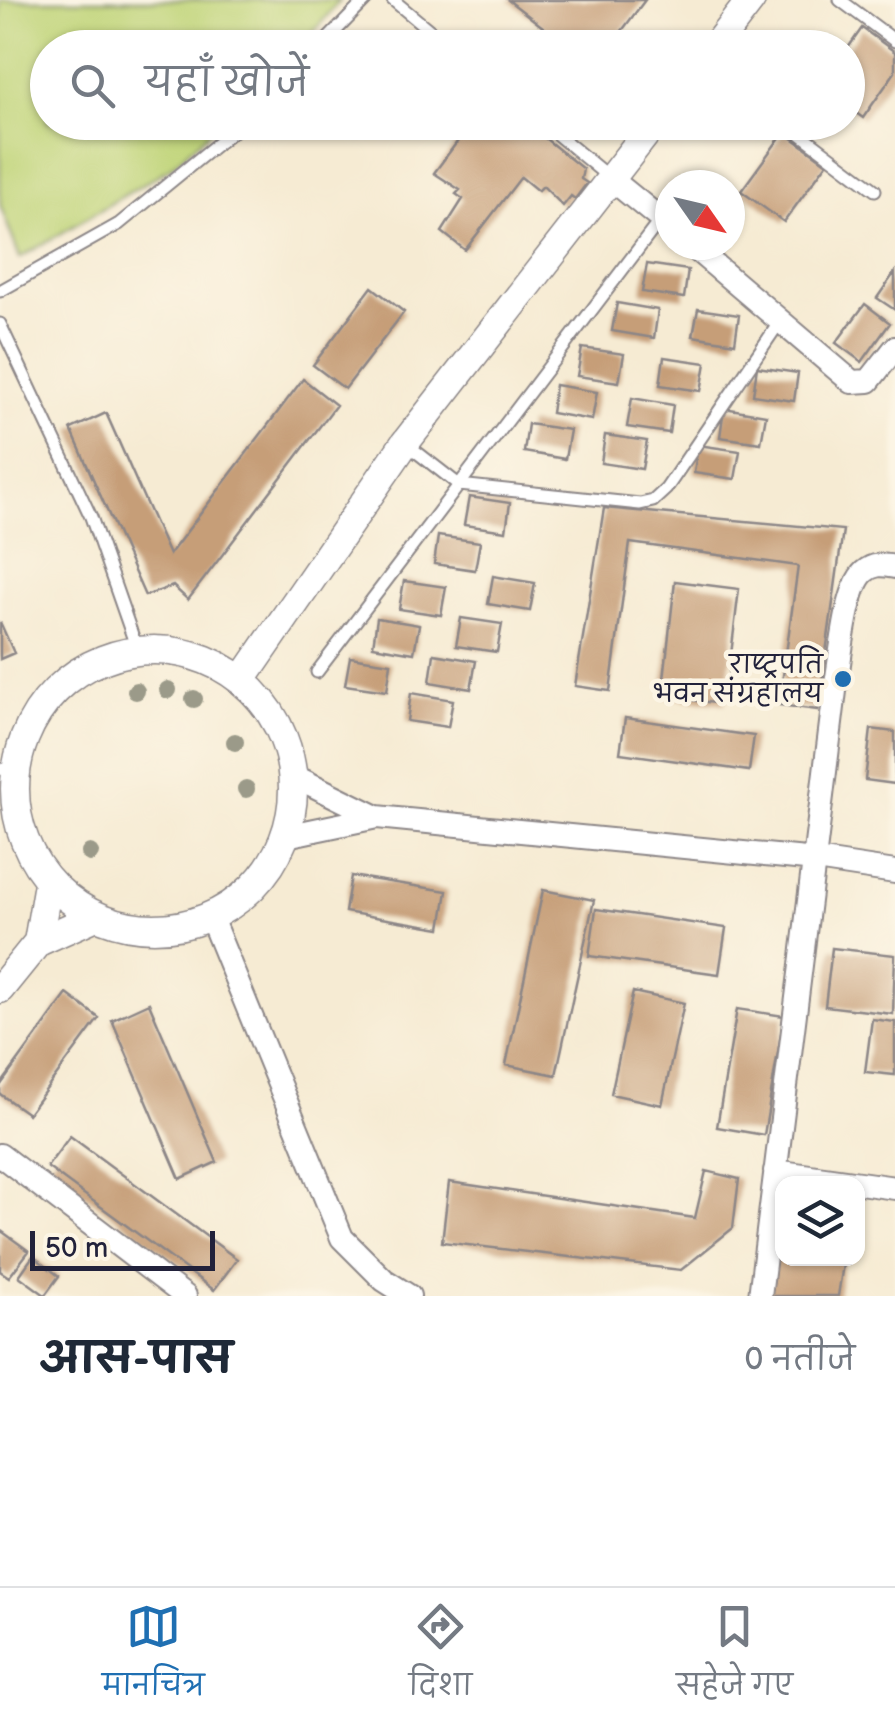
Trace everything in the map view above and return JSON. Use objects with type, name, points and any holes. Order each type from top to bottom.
[{"type":"street","points":[[728,30],[751,0]]},
{"type":"street","points":[[242,680],[404,443],[641,140]]},
{"type":"street","points":[[611,179],[655,215]]},
{"type":"street","points":[[707,260],[852,382],[869,381],[895,348]]},
{"type":"street","points":[[760,1296],[836,683],[860,576],[877,564],[895,566]]},
{"type":"street","points":[[137,650],[200,656],[242,680],[282,730],[294,776],[286,836],[257,885],[211,918],[159,930],[96,916],[48,883],[20,831],[7,771],[28,727],[56,690],[93,662],[137,650]]},
{"type":"street","points":[[294,776],[377,817]]},
{"type":"street","points":[[286,836],[377,817],[816,860],[895,872]]},
{"type":"street","points":[[38,942],[48,883]]},
{"type":"street","points":[[0,989],[38,942],[96,916]]},
{"type":"street","points":[[211,918],[342,1238],[384,1280],[409,1296]]},
{"type":"street","points":[[0,1155],[185,1296]]},
{"type":"street","points":[[775,1171],[895,1188]]},
{"type":"lane","points":[[337,30],[366,0]]},
{"type":"lane","points":[[394,0],[430,30]]},
{"type":"lane","points":[[840,0],[895,41]]},
{"type":"lane","points":[[0,292],[119,224],[222,140]]},
{"type":"lane","points":[[564,140],[611,179]]},
{"type":"lane","points":[[809,140],[875,190]]},
{"type":"lane","points":[[317,672],[655,236]]},
{"type":"lane","points":[[404,443],[459,485],[640,504],[653,501],[666,489],[779,323]]},
{"type":"lane","points":[[0,324],[91,517],[137,650]]},
{"type":"green space","points":[[0,0],[340,0],[315,30],[30,30],[30,140],[200,140],[170,168],[20,258],[0,205]]},
{"type":"building","points":[[508,0],[645,0],[622,30],[547,30]]},
{"type":"building","points":[[865,30],[895,52],[895,72],[865,115]]},
{"type":"building","points":[[459,140],[547,140],[583,169],[581,179],[587,183],[575,199],[571,196],[563,206],[543,186],[538,191],[521,177],[465,250],[442,232],[463,199],[456,194],[460,190],[434,173]]},
{"type":"building","points":[[778,140],[795,140],[827,163],[784,222],[745,194],[745,186]]},
{"type":"building","points":[[647,264],[688,270],[684,298],[642,292]]},
{"type":"building","points":[[895,272],[895,310],[877,298]]},
{"type":"building","points":[[372,287],[404,312],[345,389],[313,365]]},
{"type":"building","points":[[617,303],[658,310],[654,338],[612,331]]},
{"type":"building","points":[[865,304],[890,323],[862,362],[836,343]]},
{"type":"building","points":[[698,309],[739,315],[735,343],[693,336]]},
{"type":"building","points":[[582,348],[624,354],[619,382],[577,376]]},
{"type":"building","points":[[664,357],[706,363],[701,391],[660,385]]},
{"type":"building","points":[[757,367],[798,373],[794,401],[753,395]]},
{"type":"building","points":[[303,379],[336,405],[188,600],[173,586],[145,596],[71,429],[106,413],[169,555]]},
{"type":"building","points":[[555,385],[597,392],[592,420],[551,413]]},
{"type":"building","points":[[632,398],[673,405],[669,433],[627,427]]},
{"type":"building","points":[[724,408],[766,415],[761,443],[720,437]]},
{"type":"building","points":[[528,424],[570,430],[565,459],[524,452]]},
{"type":"building","points":[[605,435],[647,441],[642,469],[601,463]]},
{"type":"building","points":[[698,445],[740,451],[735,479],[694,473]]},
{"type":"building","points":[[469,497],[510,503],[506,531],[464,525]]},
{"type":"building","points":[[604,508],[843,530],[818,710],[779,705],[798,566],[630,543],[610,691],[575,686]]},
{"type":"building","points":[[438,536],[480,542],[475,570],[434,564]]},
{"type":"building","points":[[493,576],[535,583],[530,611],[488,604]]},
{"type":"building","points":[[404,581],[446,587],[441,615],[399,609]]},
{"type":"building","points":[[675,581],[739,589],[725,704],[662,697]]},
{"type":"building","points":[[377,618],[419,625],[414,653],[373,646]]},
{"type":"building","points":[[461,618],[502,624],[497,652],[456,646]]},
{"type":"building","points":[[0,622],[14,653],[0,659]]},
{"type":"building","points":[[434,654],[476,661],[471,689],[430,682]]},
{"type":"building","points":[[350,657],[391,663],[387,691],[345,685]]},
{"type":"building","points":[[411,693],[453,700],[448,727],[407,721]]},
{"type":"building","points":[[625,718],[754,736],[749,771],[620,753]]},
{"type":"building","points":[[871,729],[895,732],[895,784],[865,780]]},
{"type":"building","points":[[351,876],[447,891],[441,928],[345,912]]},
{"type":"building","points":[[543,890],[594,900],[556,1075],[506,1065]]},
{"type":"building","points":[[596,909],[726,928],[719,974],[589,956]]},
{"type":"building","points":[[832,948],[895,955],[893,1014],[825,1006]]},
{"type":"building","points":[[633,992],[684,1003],[662,1105],[611,1094]]},
{"type":"building","points":[[67,994],[99,1018],[28,1114],[0,1094],[0,1086]]},
{"type":"building","points":[[149,1003],[217,1162],[180,1179],[112,1020]]},
{"type":"building","points":[[737,1009],[784,1016],[764,1135],[717,1127]]},
{"type":"building","points":[[872,1019],[895,1022],[895,1075],[865,1072]]},
{"type":"building","points":[[70,1136],[237,1259],[214,1290],[47,1167]]},
{"type":"building","points":[[706,1171],[739,1179],[733,1228],[681,1270],[442,1242],[449,1182],[695,1218]]},
{"type":"building","points":[[0,1230],[29,1251],[9,1277],[0,1271]]},
{"type":"building","points":[[775,1237],[775,1266],[843,1266],[838,1296],[763,1296]]},
{"type":"building","points":[[33,1256],[59,1276],[45,1295],[19,1276]]},
{"type":"place","name":"राष्ट्रपति भवन संग्रहालय","points":[[843,679]]}]
